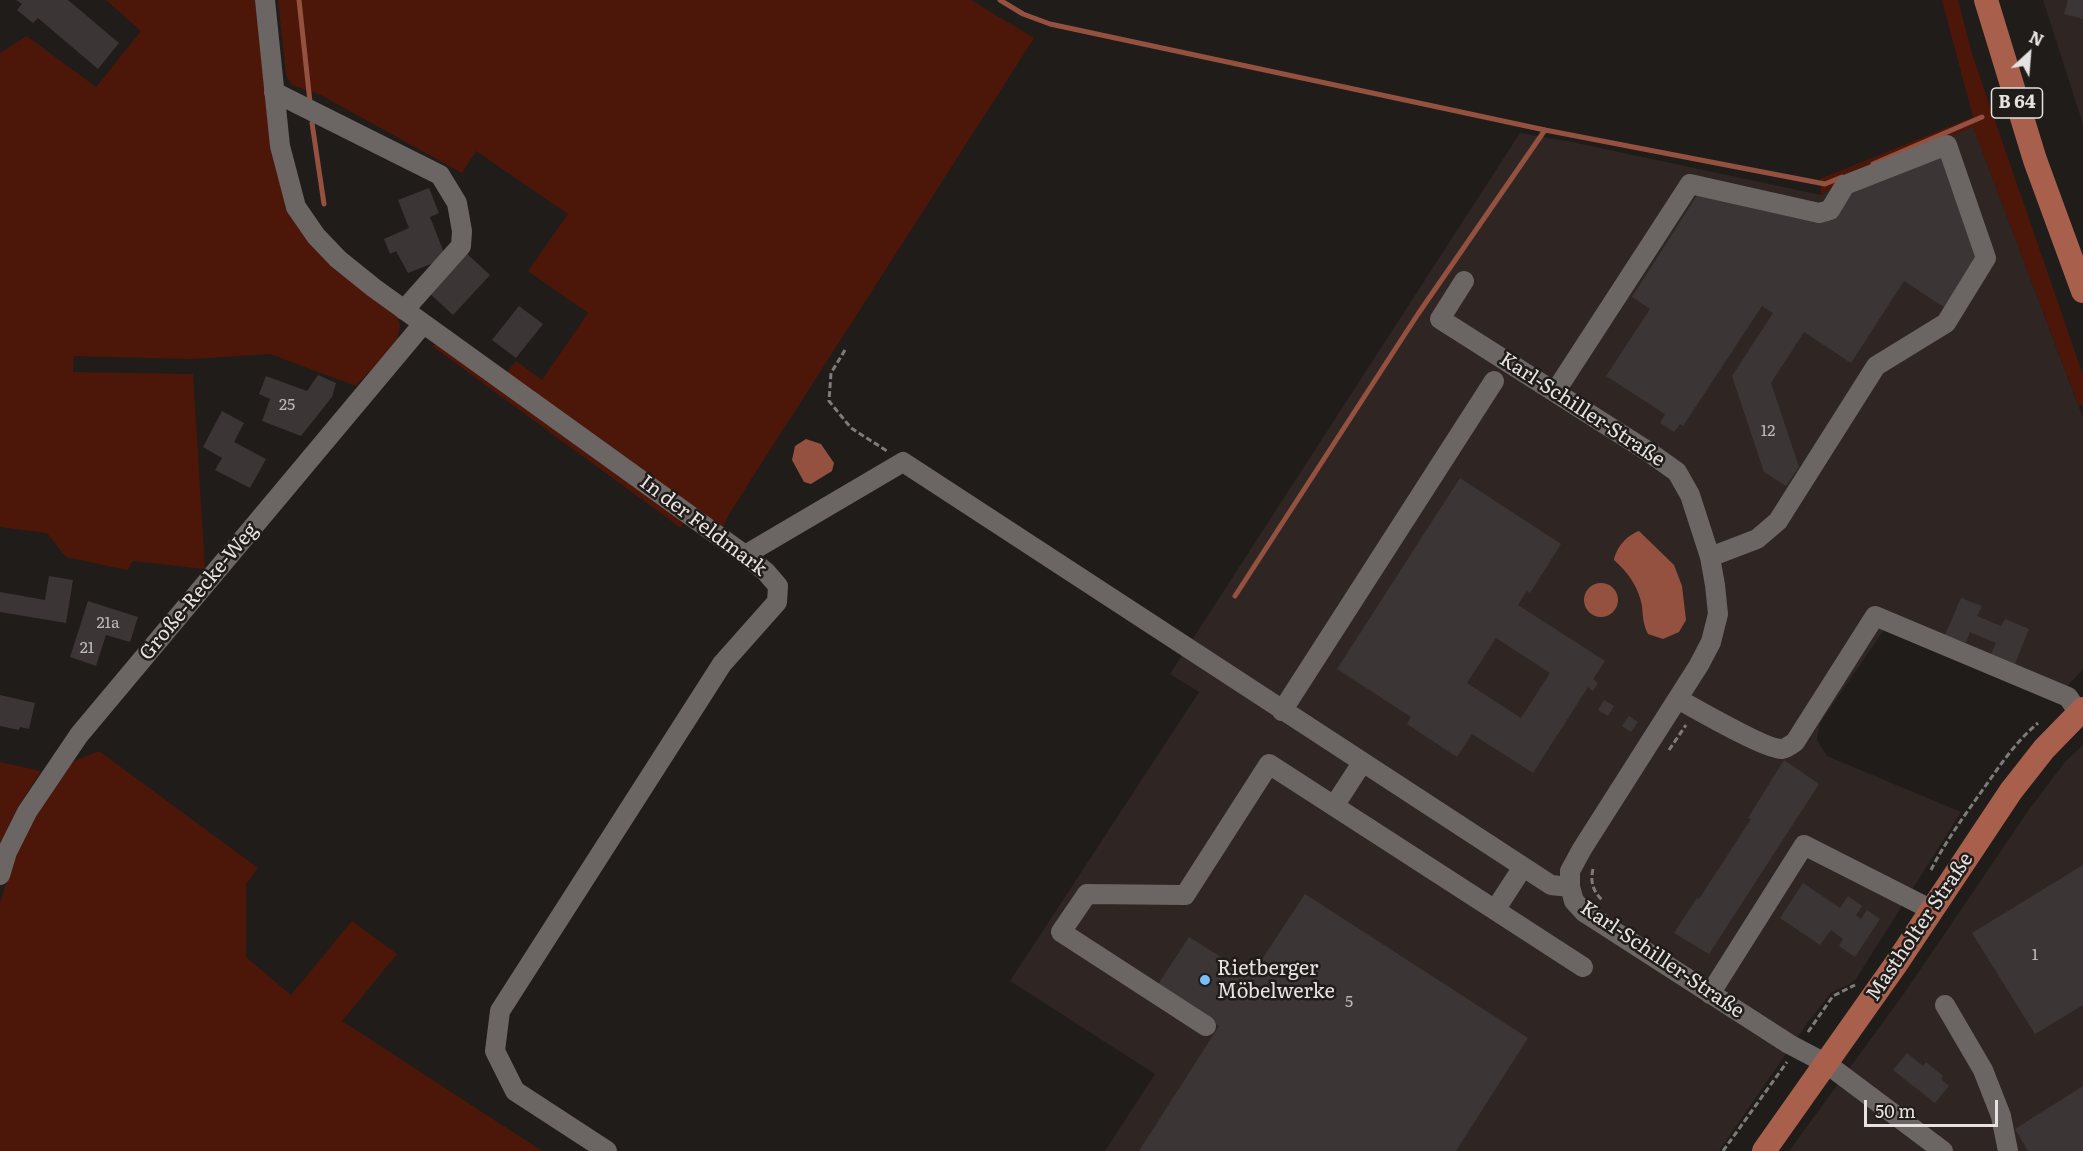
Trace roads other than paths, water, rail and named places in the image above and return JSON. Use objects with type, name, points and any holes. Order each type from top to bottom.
[{"type":"main road","name":"B 64","points":[[1986,0],[2035,160],[2083,291]]},
{"type":"main road","name":"Mastholter Straße","points":[[1764,1151],[1827,1064],[2012,791],[2044,749],[2081,711]]},
{"type":"street","name":"In der Feldmark","points":[[265,0],[280,146],[296,207],[316,236],[338,259],[404,310],[745,555],[766,572],[778,586],[777,602],[722,664],[500,1011],[495,1051],[515,1091],[607,1151]]},
{"type":"street","points":[[274,92],[440,175],[452,194],[457,203],[462,231],[461,246],[404,310]]},
{"type":"street","points":[[1555,392],[1690,184],[1819,213],[1830,210],[1845,186],[1947,145],[1986,258],[1946,323],[1876,366],[1778,520],[1756,539],[1710,557]]},
{"type":"street","name":"Karl-Schiller-Straße","points":[[1464,281],[1440,319],[1677,472],[1690,495],[1710,557],[1715,585],[1718,614],[1710,642],[1699,665],[1570,871],[1570,887],[1574,901],[1584,912],[1710,994],[1797,1049],[1827,1064],[1943,1151]]},
{"type":"street","name":"Große-Recke-Weg","points":[[0,875],[7,852],[27,812],[79,735],[423,324]]},
{"type":"street","points":[[1282,711],[1494,381]]},
{"type":"street","points":[[745,555],[903,462],[1551,885],[1570,887]]},
{"type":"street","points":[[1678,699],[1735,730],[1775,748],[1788,747],[1795,742],[1875,616],[2068,697],[2081,711]]},
{"type":"street","points":[[1334,806],[1362,763]]},
{"type":"street","points":[[1206,1026],[1061,932],[1087,894],[1185,895],[1269,764],[1583,967]]},
{"type":"street","points":[[1710,994],[1804,845],[1932,910]]},
{"type":"street","points":[[1495,910],[1523,867]]},
{"type":"street","points":[[1946,1005],[1983,1070],[2001,1116],[2008,1151]]},
{"type":"waterway","points":[[299,0],[310,102]]},
{"type":"waterway","points":[[1000,0],[1023,14],[1050,24],[1545,130],[1825,184],[1842,177]]},
{"type":"waterway","points":[[1873,164],[1982,117]]},
{"type":"waterway","points":[[312,123],[324,204]]},
{"type":"waterway","points":[[1235,596],[1418,314],[1545,130]]},
{"type":"place","name":"Rietberger Möbelwerke","points":[[1205,980]]}]
